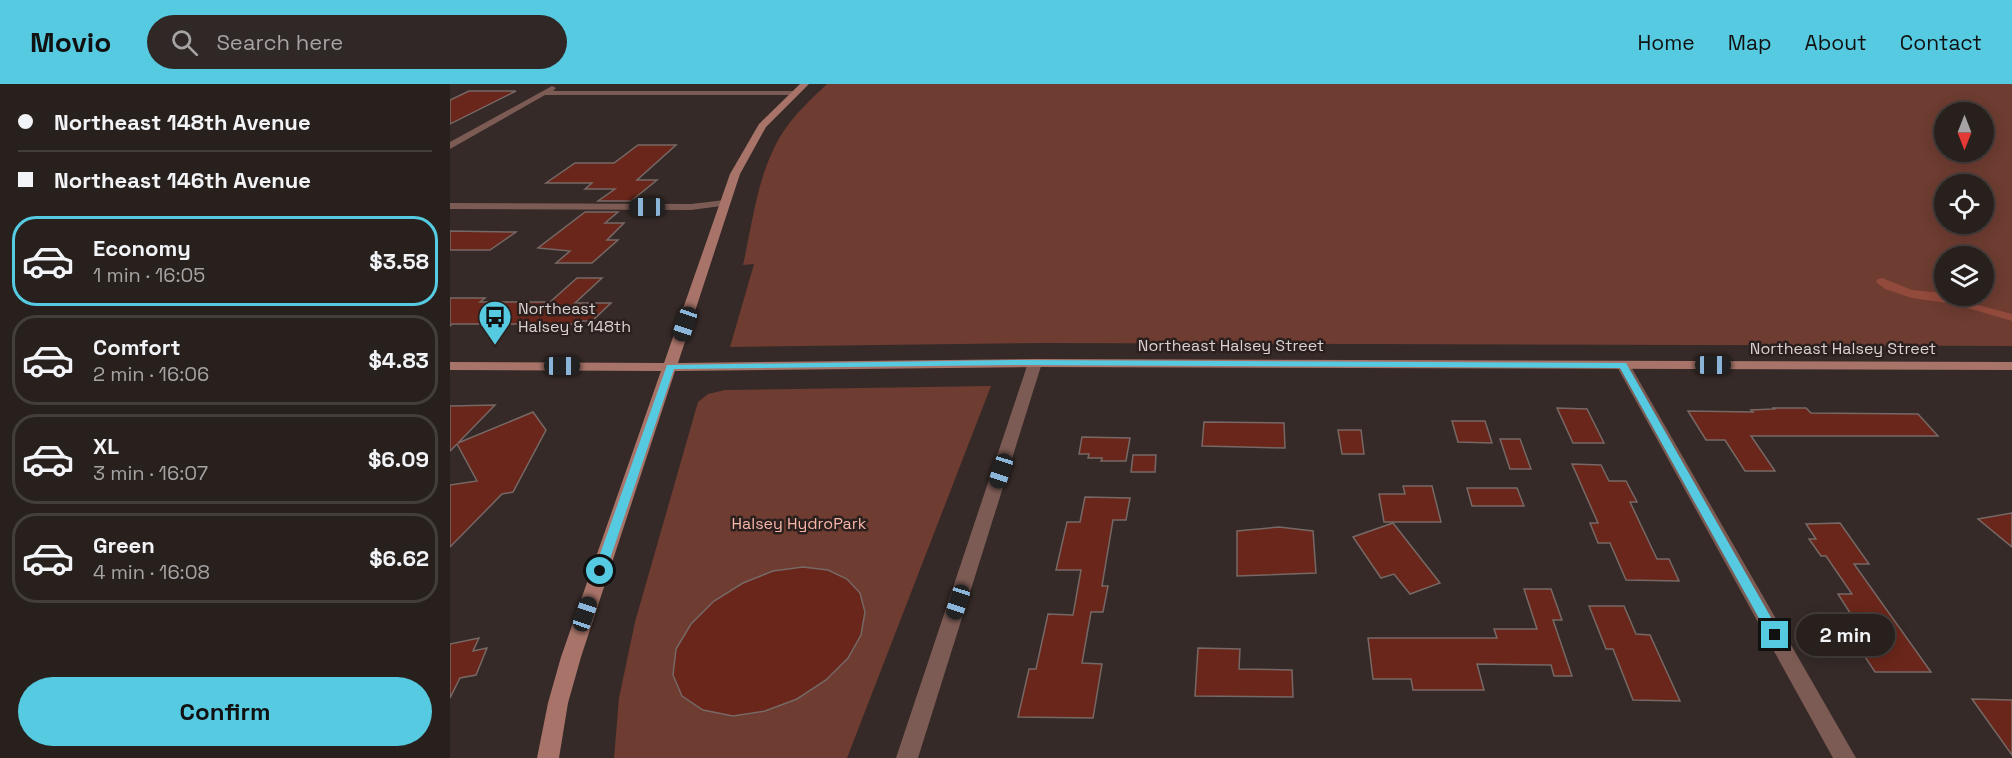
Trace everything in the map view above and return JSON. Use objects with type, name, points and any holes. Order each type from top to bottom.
[{"type":"main road","points":[[548,758],[558,703],[571,657],[735,174],[757,134],[805,84]]},
{"type":"main road","name":"Northeast Halsey Street","points":[[450,366],[671,367],[1035,363],[2012,366]]},
{"type":"street","points":[[450,146],[560,84]]},
{"type":"street","points":[[544,93],[795,93]]},
{"type":"street","points":[[450,206],[691,207],[725,203]]},
{"type":"street","points":[[907,758],[1035,363]]},
{"type":"street","points":[[1623,365],[1845,758]]},
{"type":"green space","points":[[827,84],[2012,84],[2012,346],[1044,343],[730,347],[754,264],[743,265],[762,179],[783,132]]},
{"type":"green space","name":"Halsey HydroPark","points":[[991,386],[847,758],[614,758],[619,698],[635,622],[698,402],[708,394],[725,390]]},
{"type":"shaded area","points":[[1882,278],[1912,290],[1934,292],[1934,301],[1912,298],[1885,289],[1876,282]]},
{"type":"shaded area","points":[[1961,306],[1982,306],[2012,314],[2012,321]]},
{"type":"building","points":[[469,91],[516,91],[450,124],[450,100]]},
{"type":"building","points":[[638,145],[676,145],[637,180],[657,180],[631,201],[598,201],[615,189],[585,189],[592,183],[546,183],[575,163],[614,163]]},
{"type":"building","points":[[585,212],[618,212],[605,223],[624,223],[607,240],[618,240],[592,263],[556,263],[570,251],[538,248]]},
{"type":"building","points":[[450,231],[516,232],[490,250],[450,250]]},
{"type":"building","points":[[577,278],[602,278],[575,303],[611,303],[592,321],[577,321],[574,324],[452,324],[450,326],[450,298],[485,298],[480,302],[550,302]]},
{"type":"building","points":[[495,405],[458,443],[533,412],[546,430],[513,492],[502,494],[450,547],[450,485],[477,481],[457,444],[450,451],[450,406]]},
{"type":"building","points":[[1557,408],[1587,409],[1604,443],[1573,443]]},
{"type":"building","points":[[1772,408],[1806,408],[1811,413],[1918,414],[1938,436],[1751,436],[1775,471],[1745,471],[1725,440],[1706,440],[1688,411],[1753,412],[1751,410],[1774,409]]},
{"type":"building","points":[[1452,421],[1485,421],[1492,443],[1458,442]]},
{"type":"building","points":[[1204,422],[1284,423],[1285,448],[1202,446]]},
{"type":"building","points":[[1338,430],[1361,430],[1364,454],[1342,454]]},
{"type":"building","points":[[1082,437],[1130,438],[1126,461],[1101,461],[1102,458],[1088,458],[1089,454],[1079,454]]},
{"type":"building","points":[[1500,439],[1520,439],[1531,469],[1510,469]]},
{"type":"building","points":[[1133,455],[1156,455],[1155,472],[1131,472]]},
{"type":"building","points":[[1572,464],[1601,465],[1609,481],[1626,481],[1637,502],[1630,502],[1657,559],[1669,559],[1679,581],[1626,580],[1610,543],[1598,543],[1590,523],[1598,523]]},
{"type":"building","points":[[1403,486],[1432,486],[1441,522],[1384,522],[1379,494],[1405,494]]},
{"type":"building","points":[[1467,488],[1517,488],[1524,506],[1472,506]]},
{"type":"building","points":[[1085,497],[1130,498],[1126,520],[1113,520],[1102,586],[1108,586],[1103,612],[1091,612],[1082,663],[1102,664],[1093,718],[1018,717],[1029,669],[1036,669],[1048,614],[1073,615],[1081,570],[1056,570],[1067,522],[1080,522]]},
{"type":"building","points":[[2012,513],[2012,547],[1978,519]]},
{"type":"building","points":[[1393,523],[1440,583],[1410,594],[1394,574],[1381,578],[1353,537]]},
{"type":"building","points":[[1840,523],[1869,564],[1854,564],[1931,672],[1875,672],[1840,619],[1854,619],[1838,594],[1852,594],[1826,556],[1821,556],[1809,539],[1816,539],[1806,524]]},
{"type":"building","points":[[1279,527],[1313,531],[1316,573],[1237,576],[1237,531]]},
{"type":"building","points":[[803,567],[828,570],[847,579],[860,593],[865,612],[861,635],[848,658],[826,680],[797,699],[765,711],[733,716],[703,710],[682,696],[673,675],[676,649],[691,624],[714,601],[743,583],[773,571]]},
{"type":"building","points":[[1524,589],[1551,589],[1562,620],[1553,620],[1572,676],[1554,676],[1551,665],[1477,664],[1484,690],[1413,690],[1411,679],[1373,679],[1368,638],[1497,638],[1494,629],[1537,629]]},
{"type":"building","points":[[1589,606],[1624,606],[1636,634],[1650,635],[1680,701],[1633,700],[1613,649],[1606,649]]},
{"type":"building","points":[[479,638],[473,651],[487,648],[476,675],[460,678],[450,698],[450,644]]},
{"type":"building","points":[[1198,648],[1240,649],[1239,669],[1292,670],[1293,697],[1195,696]]},
{"type":"building","points":[[1972,699],[2012,700],[2012,755]]},
{"type":"place","name":"Northeast Halsey & 148th","points":[[495,346]]},
{"type":"route","points":[[600,571],[671,367],[1015,363],[1623,365],[1775,635]]}]
